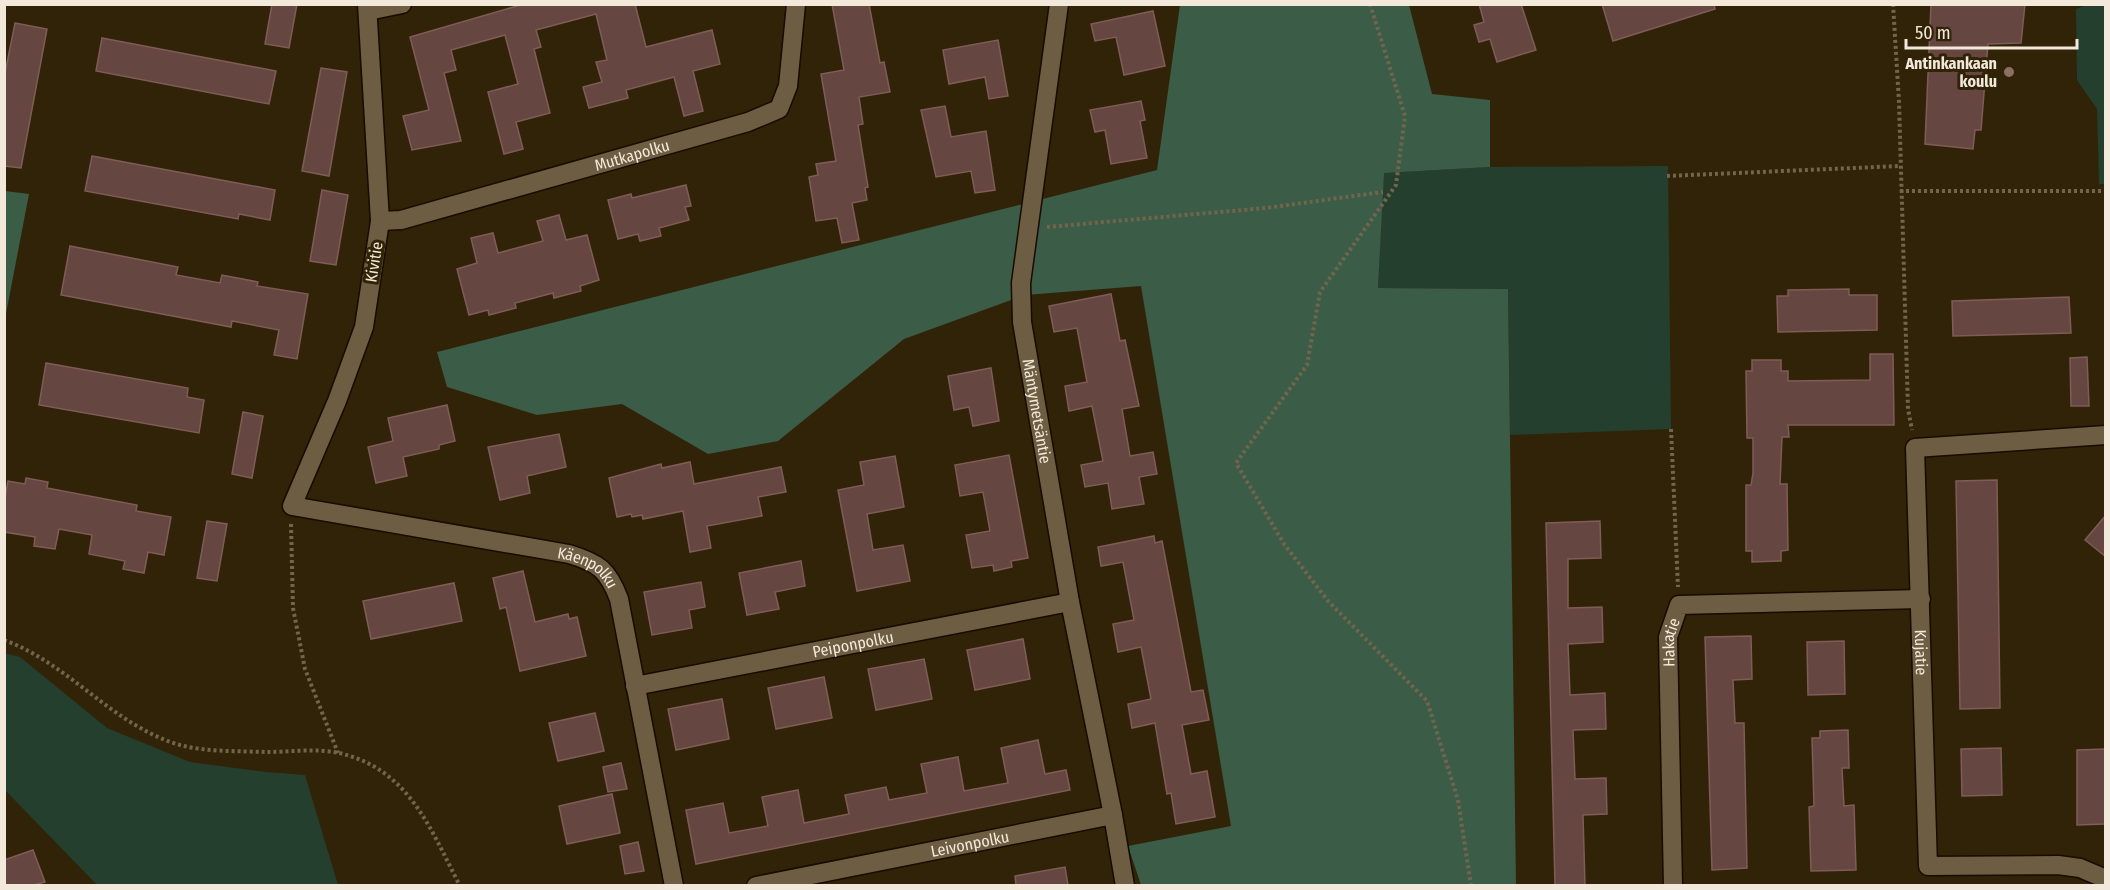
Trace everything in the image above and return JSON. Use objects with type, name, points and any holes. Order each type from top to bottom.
[{"type":"street","points":[[368,8],[402,4]]},
{"type":"street","name":"Mutkapolku","points":[[380,221],[401,220],[748,122],[779,109],[788,86],[796,4]]},
{"type":"street","name":"Mäntymetsäntie","points":[[1059,4],[1021,283],[1022,322],[1070,602],[1113,815]]},
{"type":"street","name":"Kivitie","points":[[292,506],[337,401],[364,327],[380,221],[368,8]]},
{"type":"street","points":[[1916,448],[2106,435]]},
{"type":"street","name":"Kujatie","points":[[1916,448],[1928,866],[2058,866],[2080,868],[2106,879]]},
{"type":"street","name":"Käenpolku","points":[[292,506],[569,554],[590,561],[611,578],[620,599],[674,885]]},
{"type":"street","name":"Hakatie","points":[[1673,885],[1668,638],[1679,605],[1921,599]]},
{"type":"street","name":"Peiponpolku","points":[[635,686],[1070,602]]},
{"type":"street","points":[[1113,815],[1125,885]]},
{"type":"street","name":"Leivonpolku","points":[[756,885],[1113,815]]},
{"type":"path","points":[[1370,4],[1405,116],[1396,184],[1320,292],[1307,365],[1236,463],[1284,544],[1328,601],[1427,701],[1458,800],[1471,885]]},
{"type":"path","points":[[1893,4],[1908,410],[1916,448]]},
{"type":"path","points":[[1667,176],[1900,166]]},
{"type":"path","points":[[1900,190],[2106,191]]},
{"type":"path","points":[[1029,229],[1266,207],[1383,192]]},
{"type":"path","points":[[1671,429],[1679,605]]},
{"type":"path","points":[[292,506],[290,543],[293,608],[305,669],[338,753]]},
{"type":"path","points":[[4,640],[68,674],[132,725],[180,745],[234,751],[338,753],[378,768],[397,781],[412,798],[460,885]]},
{"type":"green space","points":[[1180,5],[1409,5],[1432,94],[1490,100],[1490,167],[1384,173],[1378,288],[1508,289],[1516,885],[1141,885],[1128,846],[1231,826],[1141,286],[1025,295],[904,339],[778,441],[708,454],[622,404],[537,415],[447,387],[437,352],[1157,170]]},
{"type":"green space","points":[[2087,5],[2105,5],[2105,184],[2099,184],[2097,109],[2077,80],[2076,9]]},
{"type":"green space","points":[[1668,166],[1671,429],[1510,435],[1508,289],[1378,288],[1383,173],[1490,167]]},
{"type":"green space","points":[[4,191],[29,194],[5,319]]},
{"type":"green space","points":[[4,653],[20,657],[107,728],[190,762],[305,775],[338,885],[97,885],[5,790]]},
{"type":"building","points":[[272,4],[297,4],[289,48],[265,44]]},
{"type":"building","points":[[524,4],[635,4],[646,47],[712,30],[720,64],[693,71],[703,111],[684,116],[674,77],[626,90],[628,98],[589,108],[583,87],[602,82],[596,62],[607,60],[596,14],[536,30],[541,47],[534,49],[550,113],[516,122],[523,149],[504,154],[488,92],[518,84],[505,35],[451,50],[456,70],[444,73],[461,141],[412,150],[403,116],[429,110],[410,37]]},
{"type":"building","points":[[832,4],[869,4],[880,63],[884,62],[890,92],[859,97],[863,124],[858,125],[868,187],[865,188],[867,200],[852,203],[859,240],[842,243],[837,218],[816,221],[809,177],[818,175],[816,164],[836,161],[821,74],[844,70]]},
{"type":"building","points":[[1479,4],[1521,4],[1536,50],[1497,62],[1490,39],[1479,42],[1474,25],[1484,22]]},
{"type":"building","points":[[1602,4],[1714,4],[1715,9],[1613,41]]},
{"type":"building","points":[[1931,4],[2025,4],[2021,43],[1988,44],[1981,130],[1975,130],[1973,149],[1925,144]]},
{"type":"building","points":[[1153,11],[1165,66],[1124,75],[1116,37],[1095,41],[1091,24]]},
{"type":"building","points":[[15,23],[47,29],[21,168],[4,166],[4,78]]},
{"type":"building","points":[[102,38],[276,71],[269,104],[96,71]]},
{"type":"building","points":[[998,40],[1008,96],[989,99],[985,77],[949,84],[943,50]]},
{"type":"building","points":[[321,68],[347,72],[329,176],[302,171]]},
{"type":"building","points":[[1141,101],[1145,120],[1140,121],[1147,158],[1111,164],[1105,130],[1095,132],[1090,110]]},
{"type":"building","points":[[945,106],[951,137],[986,131],[995,190],[975,193],[971,171],[936,177],[921,110]]},
{"type":"building","points":[[92,156],[275,190],[270,220],[239,214],[238,219],[85,191]]},
{"type":"building","points":[[686,185],[691,206],[685,207],[689,220],[659,228],[661,236],[640,241],[638,234],[618,239],[608,200],[631,194],[632,198]]},
{"type":"building","points":[[322,190],[348,195],[336,265],[310,261]]},
{"type":"building","points":[[559,215],[566,240],[587,235],[599,280],[580,286],[581,291],[554,298],[553,293],[515,303],[516,308],[489,315],[488,310],[469,315],[457,269],[477,263],[471,238],[493,233],[498,253],[543,241],[537,221]]},
{"type":"building","points":[[70,246],[178,267],[176,275],[220,283],[222,275],[258,282],[257,286],[308,294],[297,359],[274,355],[279,330],[232,321],[231,327],[61,295]]},
{"type":"building","points":[[1849,289],[1849,295],[1877,295],[1877,330],[1778,332],[1777,296],[1788,296],[1788,290]]},
{"type":"building","points":[[1111,294],[1120,341],[1125,340],[1139,406],[1122,409],[1130,456],[1153,452],[1157,474],[1139,477],[1144,504],[1112,509],[1108,483],[1085,487],[1081,465],[1103,461],[1092,406],[1069,411],[1065,386],[1087,382],[1077,328],[1054,332],[1049,306]]},
{"type":"building","points":[[2069,297],[2071,333],[1953,336],[1952,301]]},
{"type":"building","points":[[1870,354],[1893,354],[1894,425],[1788,425],[1789,437],[1782,437],[1780,484],[1787,484],[1788,550],[1781,551],[1781,561],[1752,562],[1752,551],[1746,551],[1746,485],[1751,485],[1753,473],[1753,438],[1747,438],[1746,371],[1752,371],[1752,360],[1781,360],[1781,371],[1788,371],[1788,381],[1870,380]]},
{"type":"building","points":[[2087,357],[2089,406],[2071,406],[2070,358]]},
{"type":"building","points":[[46,363],[188,388],[187,397],[204,400],[199,433],[39,405]]},
{"type":"building","points":[[991,368],[999,421],[973,426],[969,407],[954,410],[948,376]]},
{"type":"building","points":[[447,405],[455,441],[439,445],[439,449],[403,457],[407,476],[376,483],[368,447],[393,441],[388,418]]},
{"type":"building","points":[[243,412],[263,416],[252,478],[232,474]]},
{"type":"building","points":[[559,434],[566,467],[527,476],[530,493],[500,500],[488,447]]},
{"type":"building","points":[[1009,455],[1028,558],[1011,561],[1012,567],[994,571],[993,565],[972,568],[966,535],[990,531],[983,492],[960,496],[955,465]]},
{"type":"building","points":[[895,456],[904,507],[867,514],[873,550],[903,545],[910,581],[857,591],[838,490],[864,485],[860,462]]},
{"type":"building","points":[[690,462],[694,484],[781,467],[786,492],[758,497],[762,516],[707,526],[711,548],[690,552],[683,511],[643,519],[642,515],[632,517],[631,514],[617,517],[609,478],[661,464],[662,468]]},
{"type":"building","points":[[26,478],[48,482],[47,488],[137,505],[136,511],[171,517],[164,555],[148,552],[144,573],[123,569],[125,561],[89,554],[92,535],[59,529],[55,549],[34,546],[35,537],[4,532],[4,503],[8,481],[25,484]]},
{"type":"building","points":[[1997,480],[2000,708],[1960,709],[1956,481]]},
{"type":"building","points":[[2106,515],[2106,557],[2085,540]]},
{"type":"building","points":[[207,521],[227,524],[217,581],[197,578]]},
{"type":"building","points":[[1600,521],[1601,558],[1568,559],[1568,608],[1602,607],[1603,642],[1568,644],[1570,695],[1605,693],[1606,729],[1573,730],[1575,779],[1606,778],[1607,814],[1583,815],[1585,885],[1555,885],[1546,523]]},
{"type":"building","points":[[1154,536],[1155,543],[1162,541],[1191,692],[1203,690],[1209,720],[1182,725],[1191,774],[1207,771],[1215,817],[1176,824],[1171,793],[1167,794],[1155,723],[1132,728],[1128,704],[1151,699],[1141,647],[1118,652],[1113,624],[1134,620],[1123,562],[1101,566],[1098,547]]},
{"type":"building","points":[[801,561],[805,586],[775,592],[779,609],[747,615],[739,573]]},
{"type":"building","points":[[523,571],[535,622],[568,614],[569,619],[577,617],[586,656],[520,671],[506,607],[500,609],[493,578]]},
{"type":"building","points":[[701,582],[705,607],[689,610],[692,628],[652,635],[644,592]]},
{"type":"building","points":[[454,583],[462,621],[371,639],[363,601]]},
{"type":"building","points":[[1751,636],[1752,679],[1733,680],[1735,723],[1744,723],[1747,868],[1712,870],[1705,637]]},
{"type":"building","points":[[1023,639],[1030,679],[975,690],[967,650]]},
{"type":"building","points":[[1844,641],[1845,694],[1808,695],[1807,642]]},
{"type":"building","points":[[924,659],[932,699],[876,710],[868,669]]},
{"type":"building","points":[[824,677],[832,718],[776,729],[768,688]]},
{"type":"building","points":[[722,699],[729,739],[676,750],[668,709]]},
{"type":"building","points":[[595,713],[604,751],[558,761],[549,723]]},
{"type":"building","points":[[1848,730],[1849,768],[1842,768],[1844,806],[1854,805],[1856,870],[1811,871],[1809,807],[1814,806],[1812,738],[1820,738],[1820,731]]},
{"type":"building","points":[[1038,740],[1045,774],[1066,770],[1070,790],[696,864],[686,810],[723,803],[729,833],[768,826],[762,797],[798,790],[804,823],[849,814],[845,795],[886,787],[889,800],[927,793],[921,764],[958,757],[964,791],[1008,783],[1001,748]]},
{"type":"building","points":[[2001,748],[2002,795],[1962,796],[1961,749]]},
{"type":"building","points":[[2106,749],[2105,824],[2077,825],[2077,750]]},
{"type":"building","points":[[621,763],[627,789],[608,792],[603,767]]},
{"type":"building","points":[[612,794],[620,833],[567,844],[559,806]]},
{"type":"building","points":[[638,842],[644,871],[625,874],[620,846]]},
{"type":"building","points":[[33,850],[45,882],[34,885],[4,885],[4,860]]},
{"type":"building","points":[[1065,867],[1068,885],[1016,885],[1015,876]]},
{"type":"place","name":"Antinkankaan koulu","points":[[2009,72]]}]
